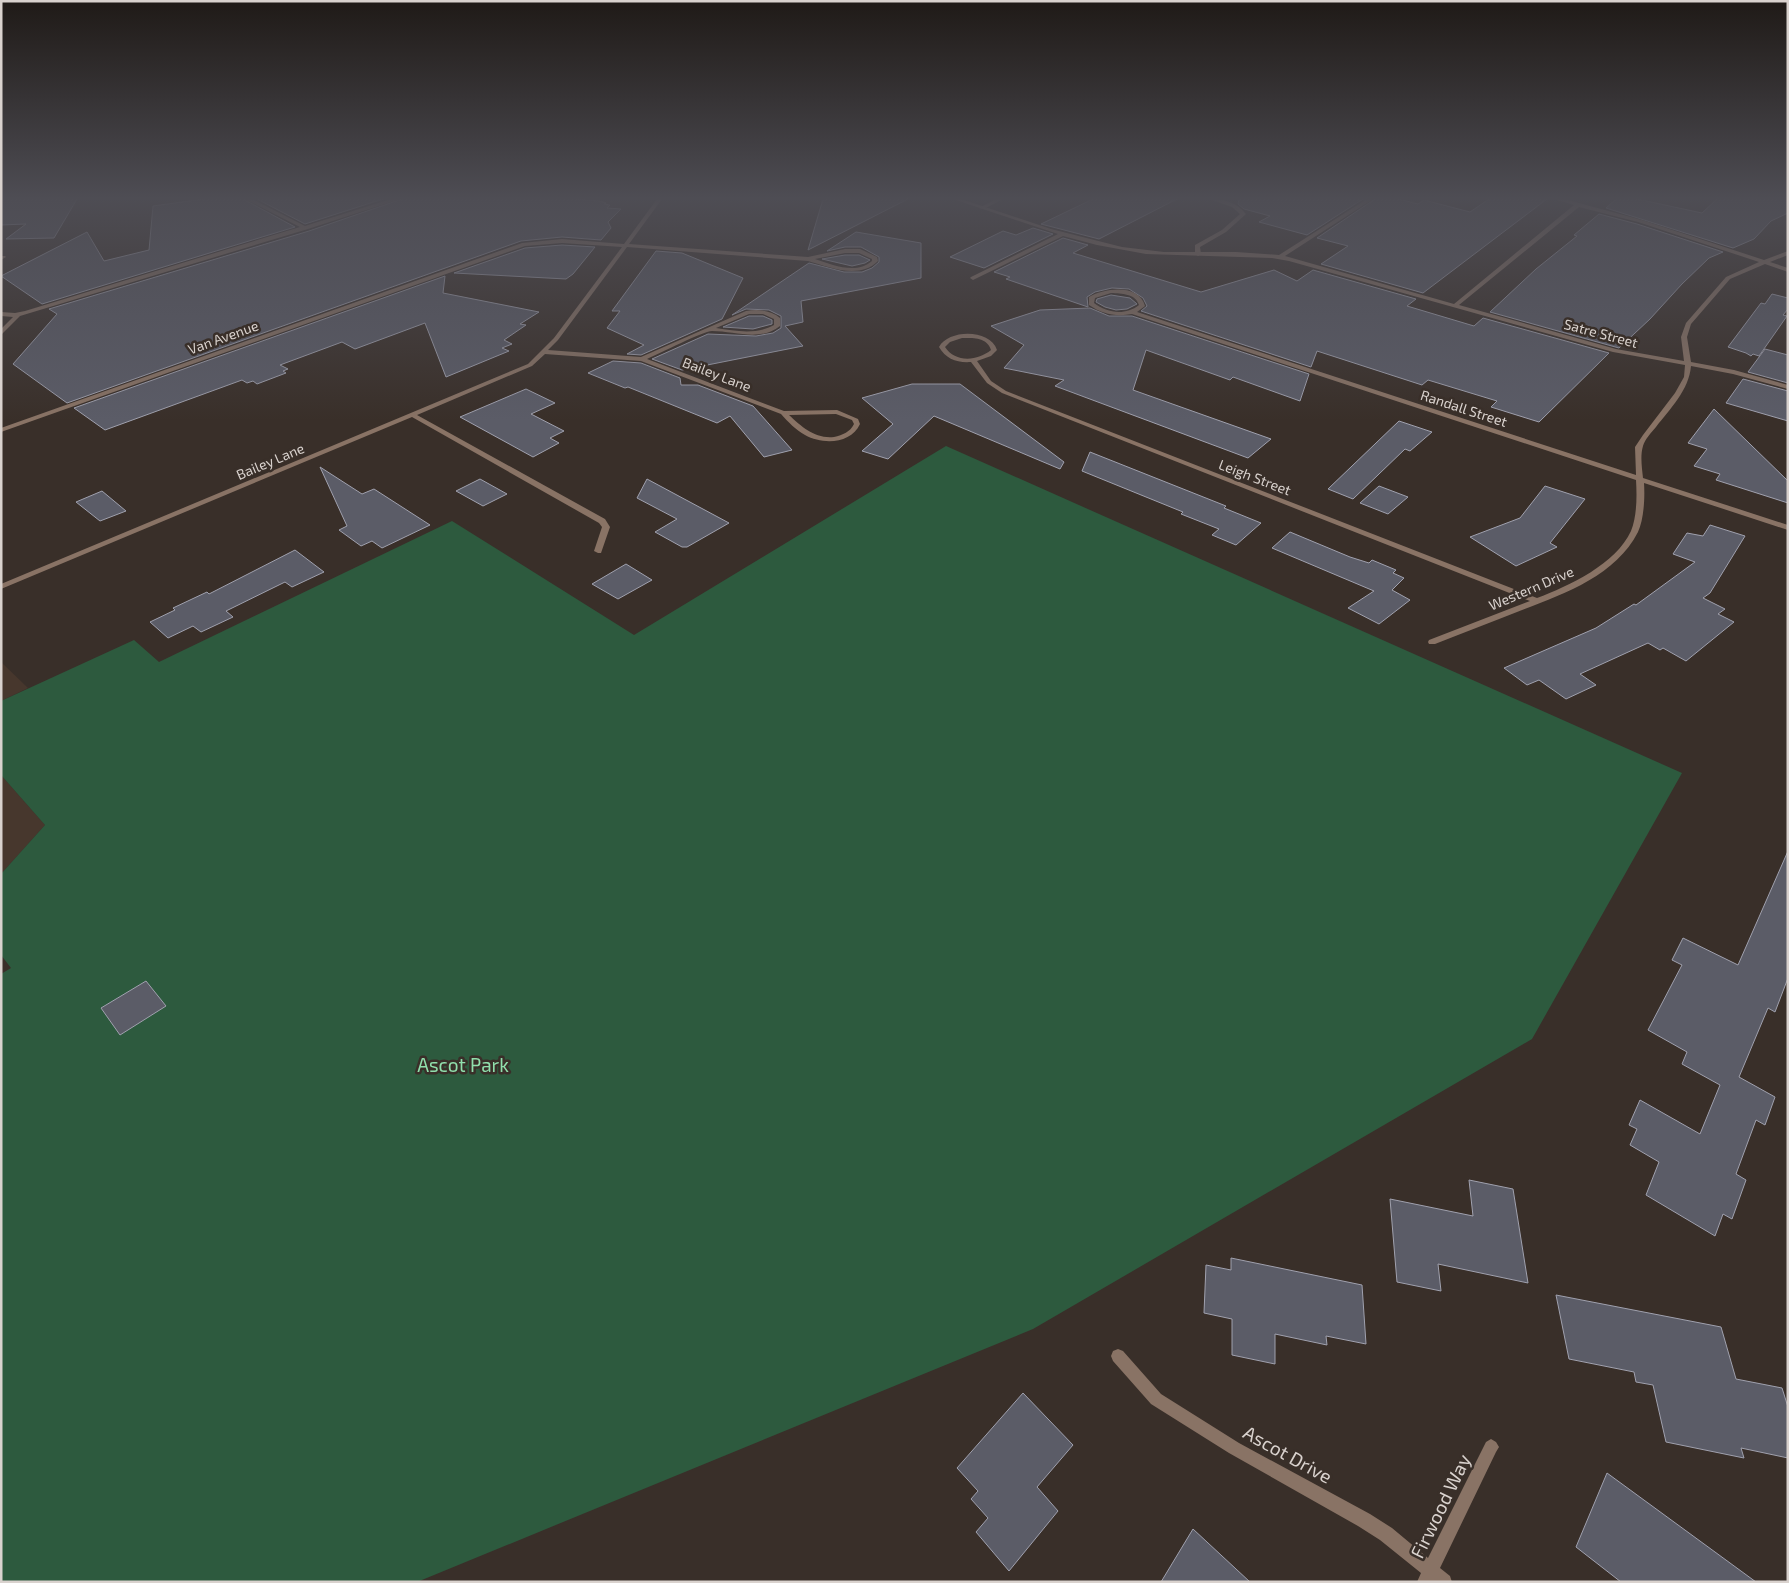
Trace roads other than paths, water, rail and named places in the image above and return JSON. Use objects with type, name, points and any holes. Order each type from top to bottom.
[{"type":"street","points":[[1,314],[18,315],[157,273]]},
{"type":"street","name":"Van Avenue","points":[[1,430],[441,273]]},
{"type":"street","name":"Bailey Lane","points":[[1,588],[515,372],[530,364],[544,352],[605,273]]},
{"type":"street","points":[[973,278],[983,273]]},
{"type":"street","name":"Satre Street","points":[[1338,273],[1615,350],[1734,372],[1788,387]]},
{"type":"street","points":[[1456,305],[1495,273]]},
{"type":"street","name":"Western Drive","points":[[1432,642],[1565,590],[1594,574],[1626,544],[1635,530],[1639,515],[1641,498],[1638,460],[1639,447],[1685,382],[1688,365],[1684,337],[1688,324],[1728,278],[1740,273]]},
{"type":"street","name":"Randall Street","points":[[1132,312],[1139,309],[1142,302],[1128,293],[1104,292],[1097,294],[1090,300],[1091,304],[1101,310],[1118,313],[1132,312],[1788,528]]},
{"type":"street","name":"Bailey Lane","points":[[642,359],[709,329],[748,312],[767,313],[777,318],[778,322],[773,329],[757,332],[709,329]]},
{"type":"street","points":[[1,333],[18,315]]},
{"type":"street","points":[[962,336],[978,337],[991,343],[994,350],[991,354],[974,362],[947,355],[942,347],[943,343],[962,336]]},
{"type":"street","name":"Bailey Lane","points":[[544,352],[642,359],[783,413]]},
{"type":"street","name":"Leigh Street","points":[[974,362],[985,378],[998,389],[1538,601]]},
{"type":"street","points":[[837,412],[850,416],[857,424],[851,433],[843,437],[822,440],[807,435],[783,413],[837,412]]},
{"type":"street","points":[[413,415],[602,521],[606,527],[598,551]]},
{"type":"street","name":"Ascot Drive","points":[[1118,1356],[1156,1399],[1234,1448],[1364,1520],[1386,1534],[1428,1576],[1444,1582]]},
{"type":"street","name":"Firwood Way","points":[[1428,1576],[1490,1448]]},
{"type":"park label","name":"Ascot Park","points":[[463,1064]]}]
